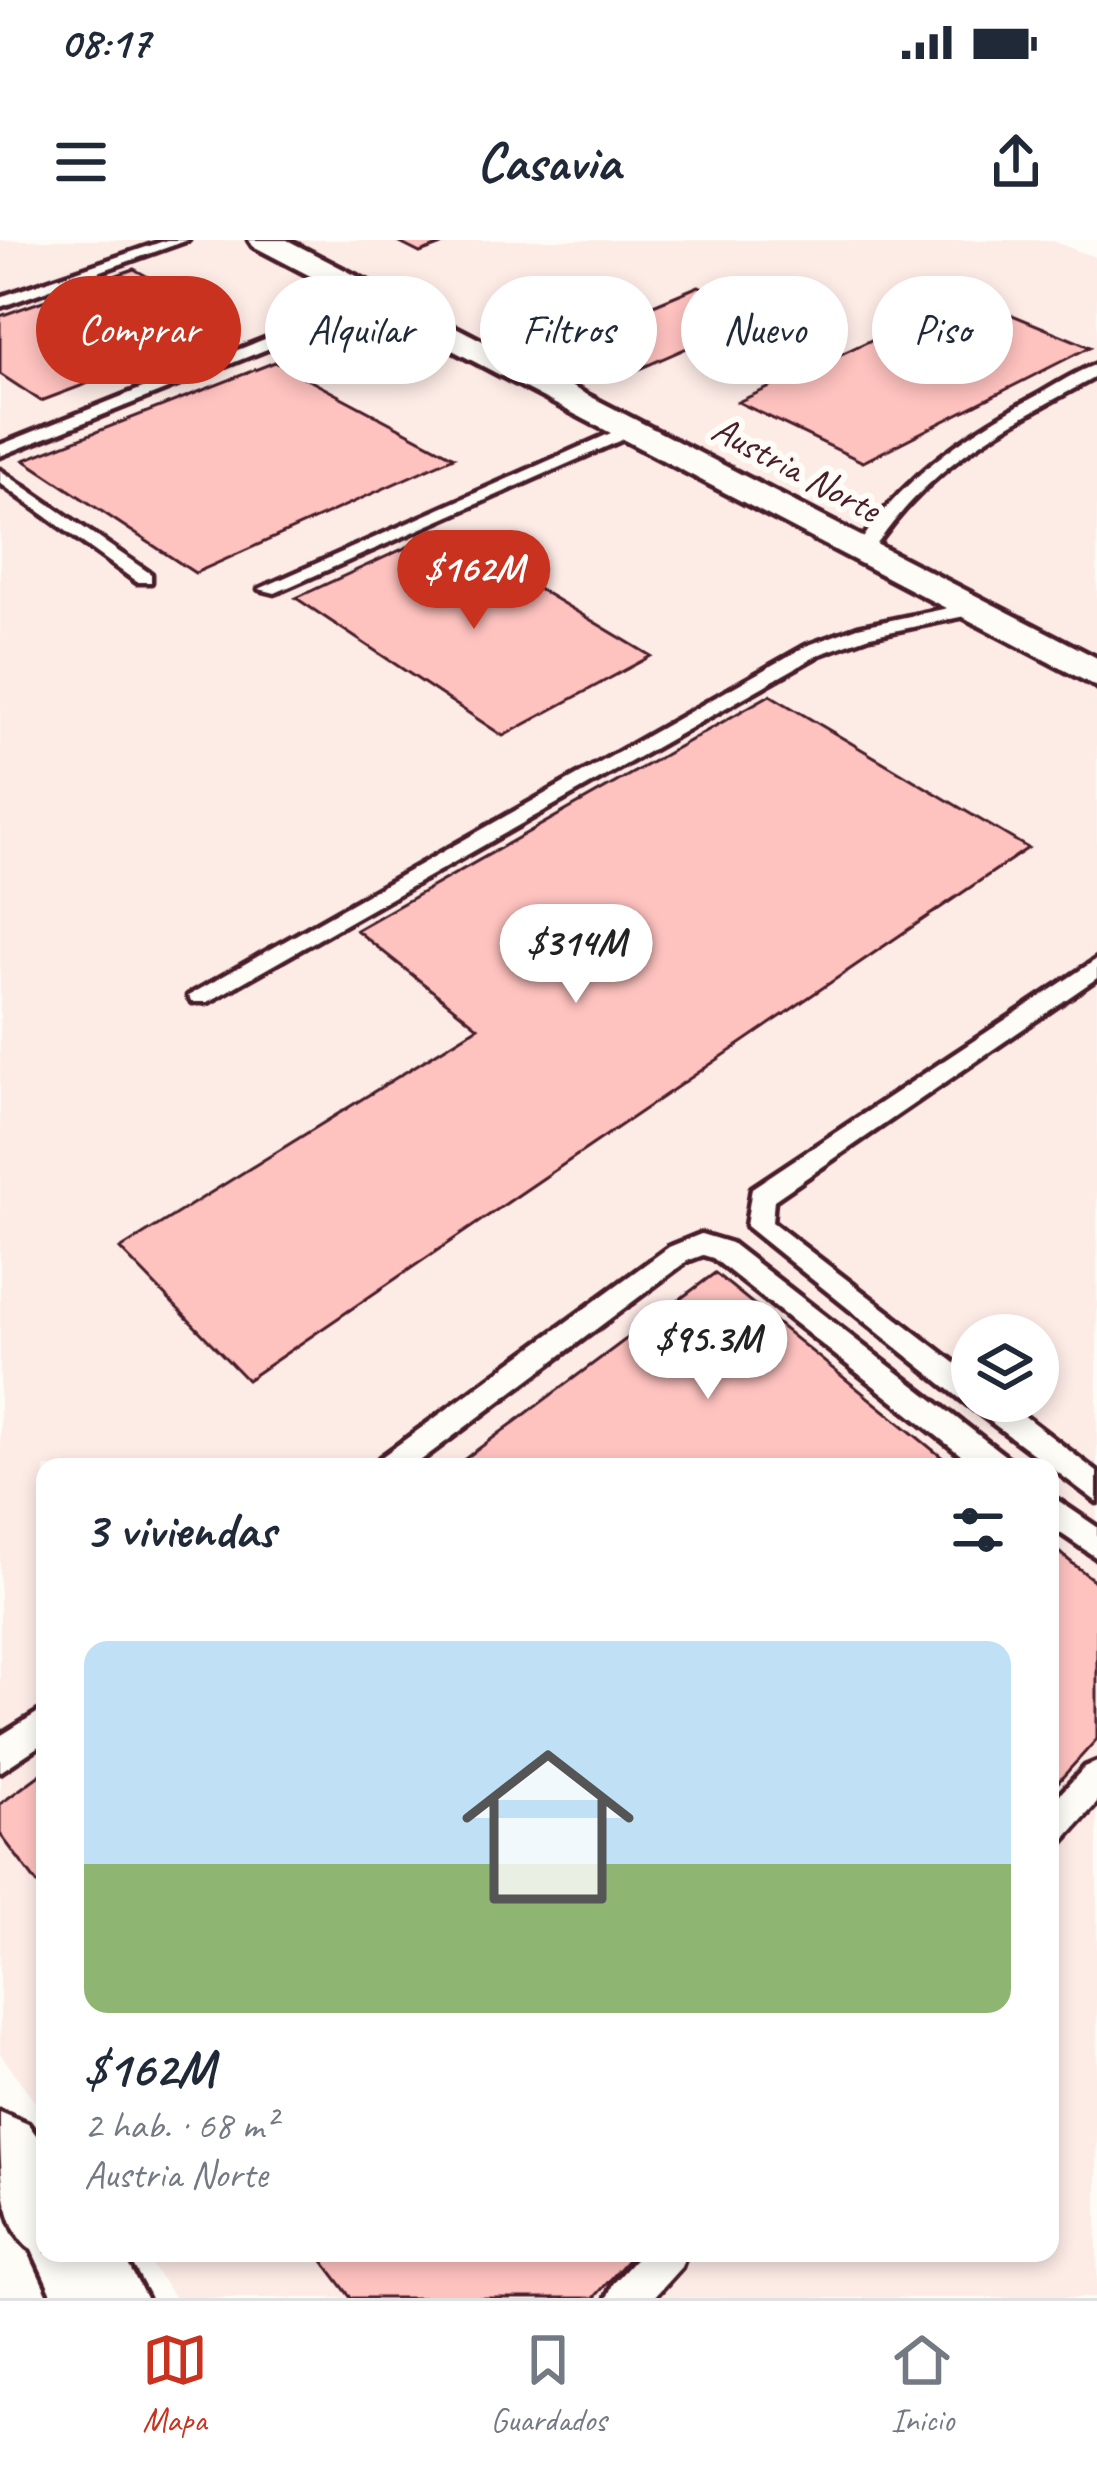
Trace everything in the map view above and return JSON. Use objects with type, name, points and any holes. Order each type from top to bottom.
[{"type":"street","name":"Austria Norte","points":[[267,240],[335,276]]},
{"type":"street","name":"Austria Norte","points":[[456,340],[1097,674]]},
{"type":"street","points":[[0,2152],[36,2202]]},
{"type":"street","points":[[78,2262],[104,2298]]},
{"type":"lane","points":[[0,302],[181,240]]},
{"type":"lane","points":[[0,451],[265,344]]},
{"type":"lane","points":[[863,552],[881,517],[963,444],[1097,369]]},
{"type":"lane","points":[[268,589],[629,430]]},
{"type":"lane","points":[[0,475],[144,578]]},
{"type":"lane","points":[[200,996],[813,650],[865,631],[972,609]]},
{"type":"lane","points":[[951,1376],[759,1226],[761,1195],[1097,967]]},
{"type":"lane","points":[[402,1458],[678,1254],[701,1244],[722,1250],[987,1458]]},
{"type":"lane","points":[[1011,1422],[1057,1458]]},
{"type":"lane","points":[[1059,1459],[1097,1489]]},
{"type":"lane","points":[[1059,1515],[1097,1545]]},
{"type":"lane","points":[[0,1756],[36,1730]]},
{"type":"lane","points":[[1059,1820],[1097,1778]]},
{"type":"lane","points":[[627,2298],[659,2262]]},
{"type":"shaded area","points":[[0,240],[1050,240],[1097,258],[1097,2298],[175,2298],[149,2262],[1059,2262],[1059,1458],[36,1458],[36,2103],[0,2053]]},
{"type":"building","points":[[394,240],[454,240],[420,253]]},
{"type":"building","points":[[134,269],[146,276],[114,276]]},
{"type":"building","points":[[681,293],[681,351],[657,361],[657,303]]},
{"type":"building","points":[[36,303],[36,384],[86,384],[41,401],[0,374],[0,316]]},
{"type":"building","points":[[1013,315],[1090,347],[863,462],[738,402],[777,384],[848,384],[848,351],[872,340],[872,384],[1013,384]]},
{"type":"building","points":[[265,366],[265,384],[316,384],[454,457],[195,573],[24,460],[219,384],[241,384],[241,375]]},
{"type":"building","points":[[442,531],[651,656],[503,736],[296,598]]},
{"type":"building","points":[[770,695],[1028,848],[247,1380],[120,1249],[478,1027],[356,930]]},
{"type":"building","points":[[715,1273],[943,1458],[466,1458]]},
{"type":"building","points":[[1059,1552],[1097,1583],[1097,1739],[1059,1781]]},
{"type":"building","points":[[36,1778],[36,1882],[0,1834],[0,1804]]},
{"type":"building","points":[[324,2262],[626,2262],[594,2298],[351,2298]]}]
